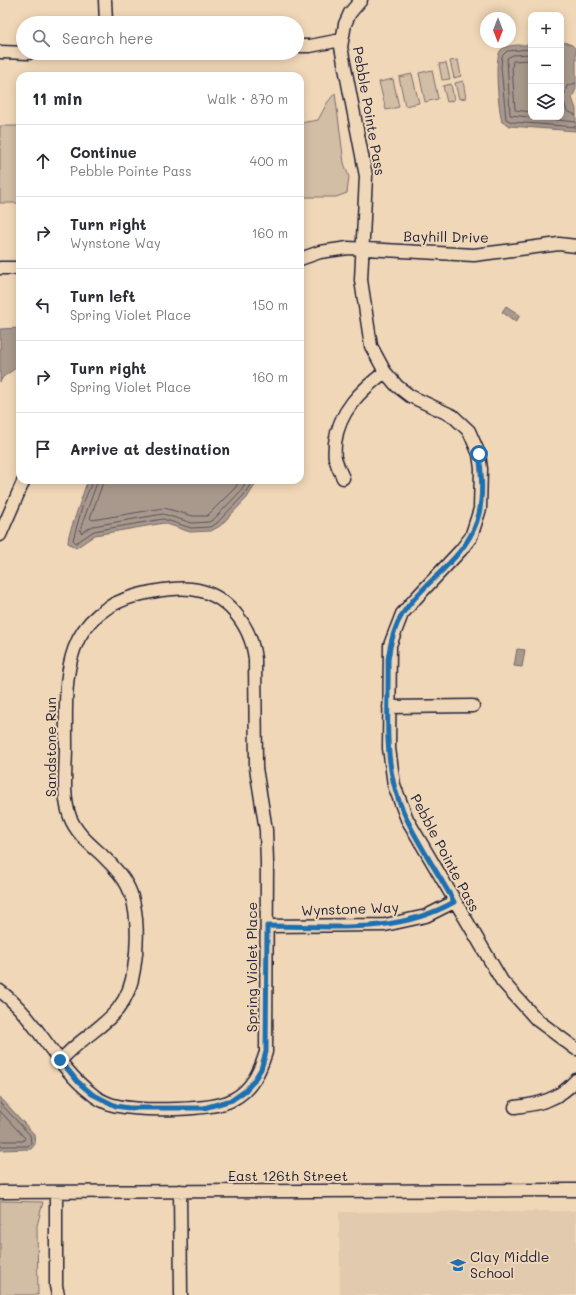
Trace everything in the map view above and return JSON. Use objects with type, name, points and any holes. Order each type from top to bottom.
[{"type":"street","points":[[105,0],[106,16]]},
{"type":"street","name":"Pebble Pointe Pass","points":[[361,0],[347,19],[341,40],[366,176],[361,280],[368,332],[376,359],[397,386],[410,396],[453,416],[469,430],[479,454],[482,492],[478,520],[471,537],[461,550],[402,614],[390,645],[388,660],[389,707],[391,767],[394,785],[407,819],[484,953],[514,998],[537,1020],[576,1049]]},
{"type":"street","points":[[304,46],[341,40]]},
{"type":"street","points":[[0,52],[16,53]]},
{"type":"street","name":"Bayhill Drive","points":[[304,258],[334,249],[363,249],[474,255],[559,244],[576,246]]},
{"type":"street","points":[[0,268],[16,268]]},
{"type":"street","points":[[343,478],[334,451],[336,434],[342,418],[351,403],[362,391],[385,372]]},
{"type":"street","points":[[0,535],[22,484]]},
{"type":"street","name":"Spring Violet Place","points":[[0,991],[17,1006],[78,1082],[92,1094],[116,1106],[129,1108],[204,1108],[232,1100],[253,1082],[261,1069],[266,1052],[266,830],[256,768],[253,647],[245,625],[235,612],[222,601],[204,592],[191,589],[173,589]]},
{"type":"street","name":"Sandstone Run","points":[[60,1060],[111,1018],[122,1004],[131,984],[136,954],[135,910],[128,885],[120,874],[76,828],[67,805],[66,680],[68,667],[78,640],[98,615],[114,604],[128,598],[173,589]]},
{"type":"street","points":[[389,707],[473,706]]},
{"type":"street","name":"Wynstone Way","points":[[267,926],[385,925],[426,916],[454,902]]},
{"type":"street","points":[[514,1106],[536,1104],[557,1096],[576,1080]]},
{"type":"street","name":"East 126th Street","points":[[0,1192],[576,1190]]},
{"type":"street","points":[[180,1191],[181,1295]]},
{"type":"street","points":[[56,1192],[56,1286],[58,1295]]},
{"type":"shaded area","points":[[458,60],[461,76],[454,78],[450,61]]},
{"type":"shaded area","points":[[446,63],[450,79],[442,80],[439,64]]},
{"type":"shaded area","points":[[432,70],[438,99],[425,102],[419,73]]},
{"type":"shaded area","points":[[412,74],[419,103],[405,106],[399,77]]},
{"type":"shaded area","points":[[393,79],[399,107],[386,110],[379,82]]},
{"type":"shaded area","points":[[463,81],[466,98],[459,99],[455,83]]},
{"type":"shaded area","points":[[451,84],[454,100],[447,102],[443,86]]},
{"type":"shaded area","points":[[335,93],[344,163],[349,177],[347,193],[336,197],[304,197],[304,122],[318,120],[327,103]]},
{"type":"shaded area","points":[[0,126],[16,126],[16,203],[0,203]]},
{"type":"shaded area","points":[[0,1201],[43,1202],[37,1226],[38,1295],[0,1295]]},
{"type":"shaded area","name":"Clay Middle School","points":[[576,1211],[576,1295],[340,1295],[339,1212]]},
{"type":"water","points":[[564,42],[572,45],[576,49],[576,89],[572,98],[576,109],[576,131],[510,126],[502,122],[497,85],[497,63],[501,50],[504,48],[516,48],[516,45],[528,45],[528,120],[564,120]]},
{"type":"water","points":[[506,306],[520,315],[516,322],[502,312]]},
{"type":"water","points":[[16,328],[16,368],[3,377],[0,382],[0,329]]},
{"type":"water","points":[[256,484],[247,498],[220,526],[211,531],[190,532],[164,523],[95,535],[76,548],[68,543],[69,535],[86,485]]},
{"type":"water","points":[[517,649],[525,650],[522,667],[514,666]]},
{"type":"water","points":[[0,1097],[34,1134],[35,1144],[31,1149],[0,1150]]},
{"type":"place","name":"Clay Middle School","points":[[458,1265]]},
{"type":"route","points":[[60,1060],[78,1082],[92,1094],[116,1106],[129,1108],[204,1108],[217,1106],[232,1100],[245,1091],[253,1082],[261,1069],[266,1052],[267,926],[385,925],[406,922],[426,916],[454,902],[407,819],[394,785],[389,748],[388,660],[390,645],[402,614],[448,565],[471,537],[478,520],[482,492],[479,454]]}]
